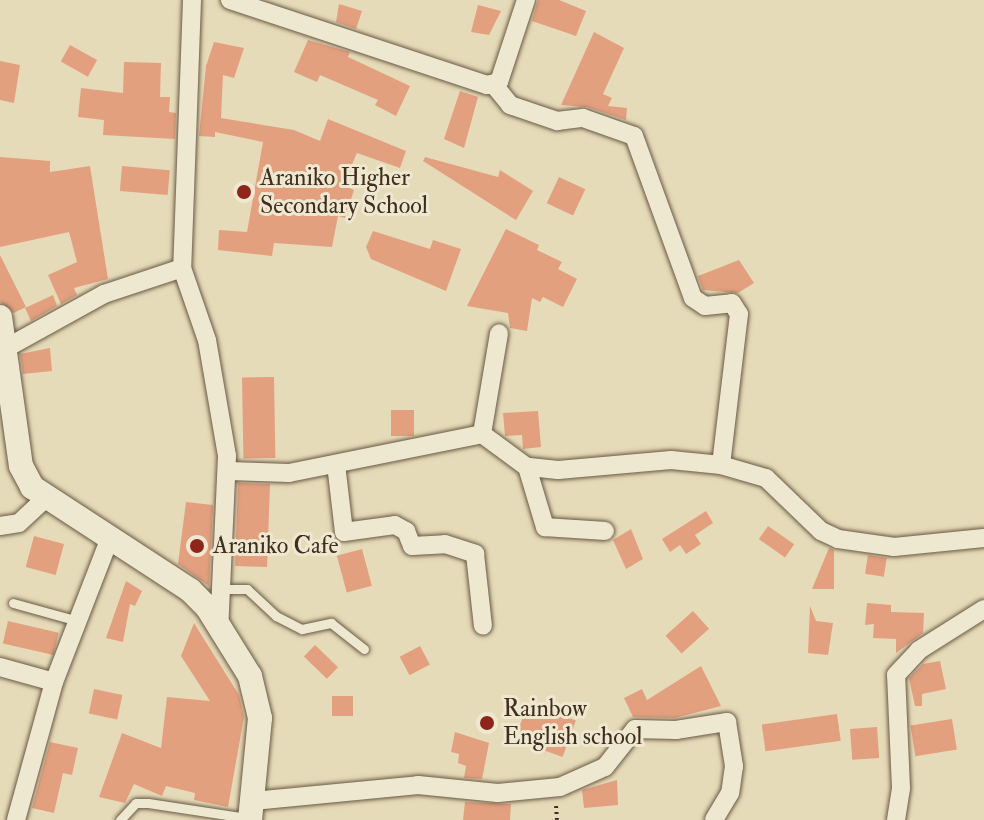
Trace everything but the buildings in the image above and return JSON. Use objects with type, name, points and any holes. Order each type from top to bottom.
[{"type":"street","points":[[192,0],[182,268],[207,340],[229,471],[219,629]]},
{"type":"street","points":[[230,0],[324,28],[440,73],[494,85]]},
{"type":"street","points":[[526,0],[494,85],[500,98],[557,121],[583,118],[634,136],[693,298],[705,306],[738,307],[721,465]]},
{"type":"street","points":[[8,347],[104,294],[182,268]]},
{"type":"street","points":[[0,317],[8,347],[21,466],[45,499],[190,590],[219,629],[256,696],[260,718],[251,813],[418,785],[498,793],[560,787],[605,767],[635,729],[676,730],[727,722],[734,766],[730,793],[714,820]]},
{"type":"street","points":[[482,434],[499,333]]},
{"type":"street","points":[[229,471],[289,473],[482,434],[527,467],[558,470],[671,460],[721,465],[766,478],[821,531],[838,539],[894,547],[984,538]]},
{"type":"street","points":[[336,464],[344,532],[395,525],[406,531],[412,546],[445,544],[475,554],[483,626]]},
{"type":"street","points":[[527,467],[545,527],[605,531]]},
{"type":"street","points":[[0,526],[19,523],[45,499]]},
{"type":"street","points":[[16,820],[54,682],[109,540]]},
{"type":"street","points":[[896,820],[901,788],[896,675],[919,650],[984,609]]},
{"type":"street","points":[[0,667],[54,682]]},
{"type":"lane","points":[[223,589],[247,589],[276,616],[302,629],[331,623],[364,649]]},
{"type":"lane","points":[[13,603],[78,621]]},
{"type":"lane","points":[[120,820],[136,803],[251,813]]},
{"type":"place","name":"Araniko Higher Secondary School","points":[[244,192]]},
{"type":"place","name":"Araniko Cafe","points":[[197,546]]},
{"type":"place","name":"Rainbow English school","points":[[487,723]]}]
